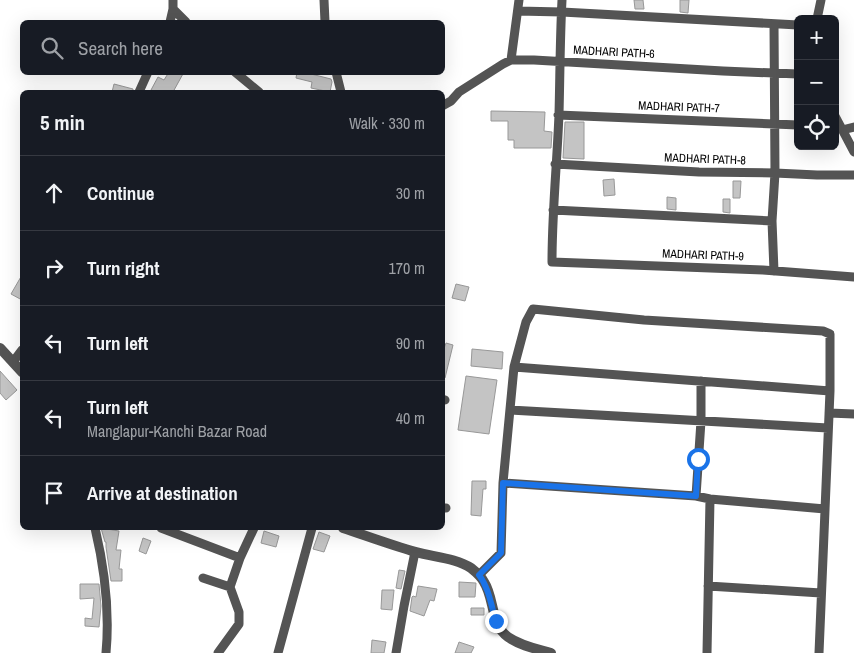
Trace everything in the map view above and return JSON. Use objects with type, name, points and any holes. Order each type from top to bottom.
[{"type":"street","points":[[324,0],[325,20]]},
{"type":"street","points":[[445,104],[459,92],[512,60],[519,0]]},
{"type":"street","points":[[562,0],[553,210],[772,220]]},
{"type":"street","points":[[818,15],[820,0]]},
{"type":"street","points":[[170,20],[173,4]]},
{"type":"street","points":[[173,4],[185,20]]},
{"type":"street","points":[[518,11],[794,25]]},
{"type":"street","points":[[774,24],[775,173],[772,220],[774,271]]},
{"type":"street","name":"MADHARI PATH-6","points":[[512,60],[794,74]]},
{"type":"street","points":[[140,90],[147,75]]},
{"type":"street","points":[[239,75],[257,90]]},
{"type":"street","points":[[337,75],[340,90]]},
{"type":"street","name":"MADHARI PATH-7","points":[[558,115],[794,125]]},
{"type":"street","points":[[854,127],[839,128],[854,152]]},
{"type":"street","name":"MADHARI PATH-8","points":[[555,164],[698,172],[854,175]]},
{"type":"street","name":"MADHARI PATH-9","points":[[553,210],[552,262],[774,271],[854,277]]},
{"type":"street","points":[[479,575],[501,553],[503,483],[514,367],[526,322],[533,309],[644,320],[823,331],[830,334],[830,392],[819,653]]},
{"type":"street","points":[[0,348],[20,370]]},
{"type":"street","points":[[13,362],[20,353]]},
{"type":"street","points":[[514,367],[830,392]]},
{"type":"street","points":[[696,496],[701,421],[701,381]]},
{"type":"street","points":[[510,410],[828,428]]},
{"type":"street","points":[[829,413],[854,414]]},
{"type":"street","points":[[503,483],[696,496],[710,500],[825,509]]},
{"type":"street","points":[[707,653],[710,500]]},
{"type":"street","points":[[95,530],[106,582],[108,628],[106,653]]},
{"type":"street","points":[[166,530],[240,558]]},
{"type":"street","points":[[218,653],[239,624],[239,612],[230,587],[240,558],[253,530]]},
{"type":"street","points":[[278,653],[311,530]]},
{"type":"street","points":[[348,530],[415,552],[468,566],[485,583],[496,621],[501,630],[519,648],[529,647],[551,653]]},
{"type":"street","points":[[396,653],[415,552]]},
{"type":"street","points":[[203,578],[230,587]]},
{"type":"street","points":[[708,586],[821,593]]},
{"type":"building","points":[[634,0],[643,0],[644,9],[635,9]]},
{"type":"building","points":[[680,0],[689,0],[688,13],[680,12]]},
{"type":"building","points":[[167,75],[182,75],[174,90],[151,90],[158,77],[164,80]]},
{"type":"building","points":[[296,75],[315,75],[331,79],[330,90],[311,88],[312,82],[296,78]]},
{"type":"building","points":[[114,84],[133,89],[133,90],[112,90]]},
{"type":"building","points":[[491,111],[545,112],[544,131],[552,132],[551,148],[514,148],[514,140],[508,140],[508,121],[491,121]]},
{"type":"building","points":[[565,122],[584,122],[584,159],[563,158]]},
{"type":"building","points":[[614,179],[615,195],[604,196],[603,180]]},
{"type":"building","points":[[733,181],[741,181],[740,198],[733,198]]},
{"type":"building","points":[[667,197],[676,198],[676,210],[667,209]]},
{"type":"building","points":[[723,199],[730,199],[730,213],[723,212]]},
{"type":"building","points":[[20,278],[20,299],[11,294]]},
{"type":"building","points":[[456,284],[469,287],[465,301],[452,298]]},
{"type":"building","points":[[446,343],[453,345],[445,378]]},
{"type":"building","points":[[472,349],[503,352],[502,369],[471,366]]},
{"type":"building","points":[[0,371],[17,390],[6,400],[0,393]]},
{"type":"building","points":[[466,376],[497,380],[489,434],[458,430]]},
{"type":"building","points":[[472,481],[486,481],[486,489],[483,489],[481,516],[471,515]]},
{"type":"building","points":[[102,530],[119,531],[116,550],[121,550],[119,569],[122,569],[122,581],[111,581]]},
{"type":"building","points":[[264,531],[279,536],[276,547],[261,543]]},
{"type":"building","points":[[319,532],[330,536],[324,552],[313,549]]},
{"type":"building","points":[[143,538],[151,541],[146,554],[139,551]]},
{"type":"building","points":[[399,570],[405,571],[401,589],[396,588]]},
{"type":"building","points":[[459,582],[476,583],[475,597],[459,597]]},
{"type":"building","points":[[80,584],[99,584],[101,606],[99,627],[85,626],[85,618],[92,619],[94,598],[80,599]]},
{"type":"building","points":[[418,586],[437,589],[434,601],[430,600],[424,616],[410,611],[412,597],[416,597]]},
{"type":"building","points":[[382,590],[394,590],[392,610],[381,609]]},
{"type":"building","points":[[471,608],[484,608],[484,615],[471,615]]},
{"type":"building","points":[[372,640],[386,642],[384,653],[371,653]]},
{"type":"building","points":[[459,642],[474,647],[471,653],[455,653]]},
{"type":"route","points":[[496,621],[488,591],[479,575],[501,553],[503,483],[696,496],[698,459]]}]
